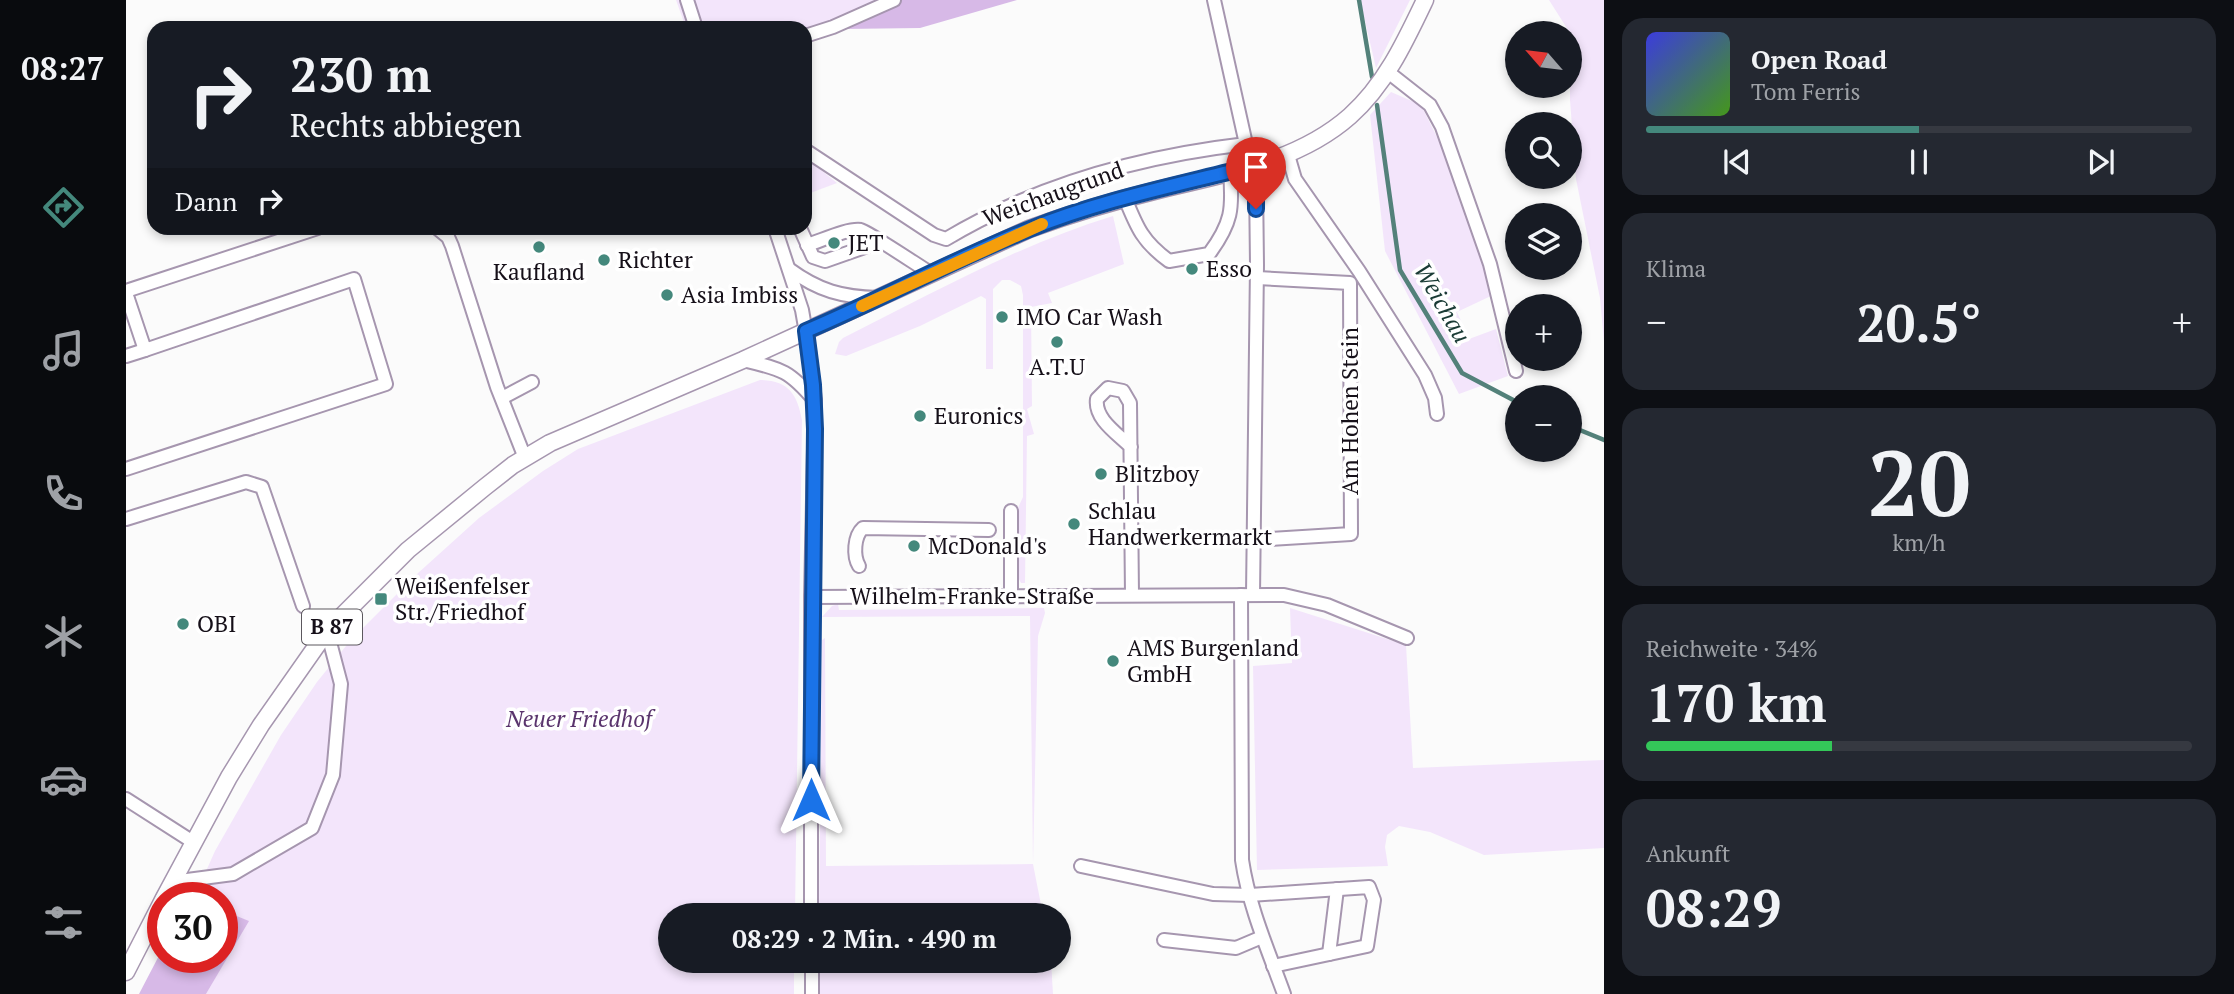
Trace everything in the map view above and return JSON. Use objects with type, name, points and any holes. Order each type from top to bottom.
[{"type":"main road","name":"B 87","points":[[172,882],[261,724],[327,631],[408,550],[525,458],[550,443],[743,360],[1029,229],[1078,211],[1289,155],[1322,137],[1351,115],[1376,89],[1404,45],[1425,0]]},
{"type":"main road","name":"B 87","points":[[126,972],[147,931]]},
{"type":"street","points":[[687,0],[694,21]]},
{"type":"street","points":[[812,34],[894,0]]},
{"type":"street","points":[[1214,0],[1245,144],[1256,182],[1253,540],[1247,595],[1242,860],[1262,937],[1284,994]]},
{"type":"street","points":[[1388,72],[1430,105],[1442,127],[1490,264],[1505,326]]},
{"type":"street","name":"Weichaugrund","points":[[812,155],[934,235],[946,239],[996,211],[1081,180],[1147,160],[1245,144]]},
{"type":"street","points":[[1289,155],[1295,179],[1426,374],[1435,398],[1437,414]]},
{"type":"street","points":[[1125,198],[1138,229],[1150,247],[1169,261],[1209,254],[1225,232],[1232,201],[1230,172]]},
{"type":"street","points":[[807,245],[856,230],[865,230],[879,242],[932,274]]},
{"type":"street","points":[[145,350],[130,315],[126,292],[297,235]]},
{"type":"street","points":[[446,235],[452,246],[502,398],[525,458]]},
{"type":"street","points":[[777,235],[806,331],[814,401],[811,903]]},
{"type":"street","points":[[803,235],[813,257],[825,261],[879,242]]},
{"type":"street","points":[[789,269],[819,288],[852,296],[878,298]]},
{"type":"street","name":"Am Hohen Stein","points":[[1253,540],[1350,534],[1350,283],[1257,278]]},
{"type":"street","points":[[126,356],[354,279],[386,384],[126,469]]},
{"type":"street","points":[[743,360],[790,374],[814,401]]},
{"type":"street","points":[[502,398],[533,382]]},
{"type":"street","points":[[1131,447],[1132,594]]},
{"type":"street","points":[[126,520],[246,482],[262,487],[303,606]]},
{"type":"street","points":[[1011,512],[1011,595]]},
{"type":"street","points":[[859,566],[856,561],[856,539],[863,528],[989,530]]},
{"type":"street","name":"Wilhelm-Franke-Straße","points":[[811,597],[1132,594],[1300,597],[1327,605],[1407,638]]},
{"type":"street","points":[[172,882],[233,874],[313,828],[333,775],[341,684],[327,631]]},
{"type":"street","points":[[126,799],[193,842]]},
{"type":"street","points":[[1081,866],[1213,894],[1250,895],[1369,887],[1374,900],[1367,946],[1273,966]]},
{"type":"street","points":[[1329,954],[1336,889]]},
{"type":"street","points":[[1164,940],[1236,948],[1262,937]]},
{"type":"street","points":[[812,973],[812,994]]},
{"type":"green space","points":[[676,0],[901,0],[843,29],[812,40],[812,21],[684,21]]},
{"type":"green space","points":[[1360,0],[1410,0],[1376,68]]},
{"type":"green space","points":[[1549,0],[1604,0],[1604,342],[1600,298],[1578,189],[1582,189],[1582,112],[1571,112],[1570,100],[1582,98],[1582,21],[1562,21]]},
{"type":"green space","points":[[1391,92],[1421,105],[1442,147],[1493,295],[1457,312],[1469,339],[1496,329],[1508,376],[1459,394],[1385,251],[1370,115]]},
{"type":"green space","points":[[812,163],[837,183],[812,192]]},
{"type":"green space","points":[[1113,216],[1124,264],[1048,293],[1052,303],[1031,307],[1032,406],[1027,409],[1034,434],[1027,436],[1025,583],[1021,583],[1018,577],[1017,510],[1023,497],[1021,286],[1010,280],[1002,280],[993,289],[993,369],[986,369],[986,299],[981,296],[920,326],[846,356],[835,354],[843,338],[942,288],[1043,241]]},
{"type":"green space","name":"Neuer Friedhof","points":[[760,380],[785,386],[797,403],[802,420],[795,903],[658,903],[658,973],[794,973],[794,994],[206,994],[218,973],[238,973],[238,938],[248,921],[238,917],[238,882],[199,882],[281,735],[317,682],[350,641],[417,574],[479,518],[578,449]]},
{"type":"green space","points":[[838,604],[839,610],[1044,608],[1038,636],[1033,864],[1030,616],[822,617],[832,606]]},
{"type":"green space","points":[[1290,608],[1406,645],[1413,768],[1604,760],[1604,848],[1484,855],[1430,832],[1399,826],[1387,835],[1385,847],[1388,866],[1257,870],[1253,666],[1292,663]]},
{"type":"green space","points":[[825,638],[826,866],[1033,864],[1041,903],[819,903],[822,640]]},
{"type":"green space","points":[[819,973],[1052,973],[1053,994],[820,994]]},
{"type":"shaded area","points":[[901,0],[1017,0],[920,28],[843,29]]},
{"type":"shaded area","points":[[238,917],[249,921],[238,940]]},
{"type":"shaded area","points":[[150,973],[218,973],[206,994],[139,994]]},
{"type":"waterway","name":"Weichau","points":[[1359,0],[1372,77]]},
{"type":"waterway","name":"Weichau","points":[[1377,105],[1400,270],[1462,373],[1505,396]]},
{"type":"waterway","name":"Weichau","points":[[1582,431],[1604,440]]},
{"type":"slow traffic","points":[[862,306],[1042,224]]},
{"type":"place","name":"JET","points":[[834,243]]},
{"type":"place","name":"Kaufland","points":[[539,247]]},
{"type":"place","name":"Richter","points":[[604,260]]},
{"type":"place","name":"Esso","points":[[1192,269]]},
{"type":"place","name":"Asia Imbiss","points":[[667,295]]},
{"type":"place","name":"IMO Car Wash","points":[[1002,317]]},
{"type":"place","name":"A.T.U","points":[[1057,342]]},
{"type":"place","name":"Euronics","points":[[920,416]]},
{"type":"place","name":"Blitzboy","points":[[1101,474]]},
{"type":"place","name":"Schlau Handwerkermarkt","points":[[1074,524]]},
{"type":"place","name":"McDonald's","points":[[914,546]]},
{"type":"place","name":"Weißenfelser Str./Friedhof","points":[[381,599]]},
{"type":"place","name":"OBI","points":[[183,624]]},
{"type":"place","name":"AMS Burgenland GmbH","points":[[1113,661]]},
{"type":"route","points":[[811,800],[815,429],[806,331],[1029,229],[1125,198],[1252,166],[1256,182],[1256,209]]}]
